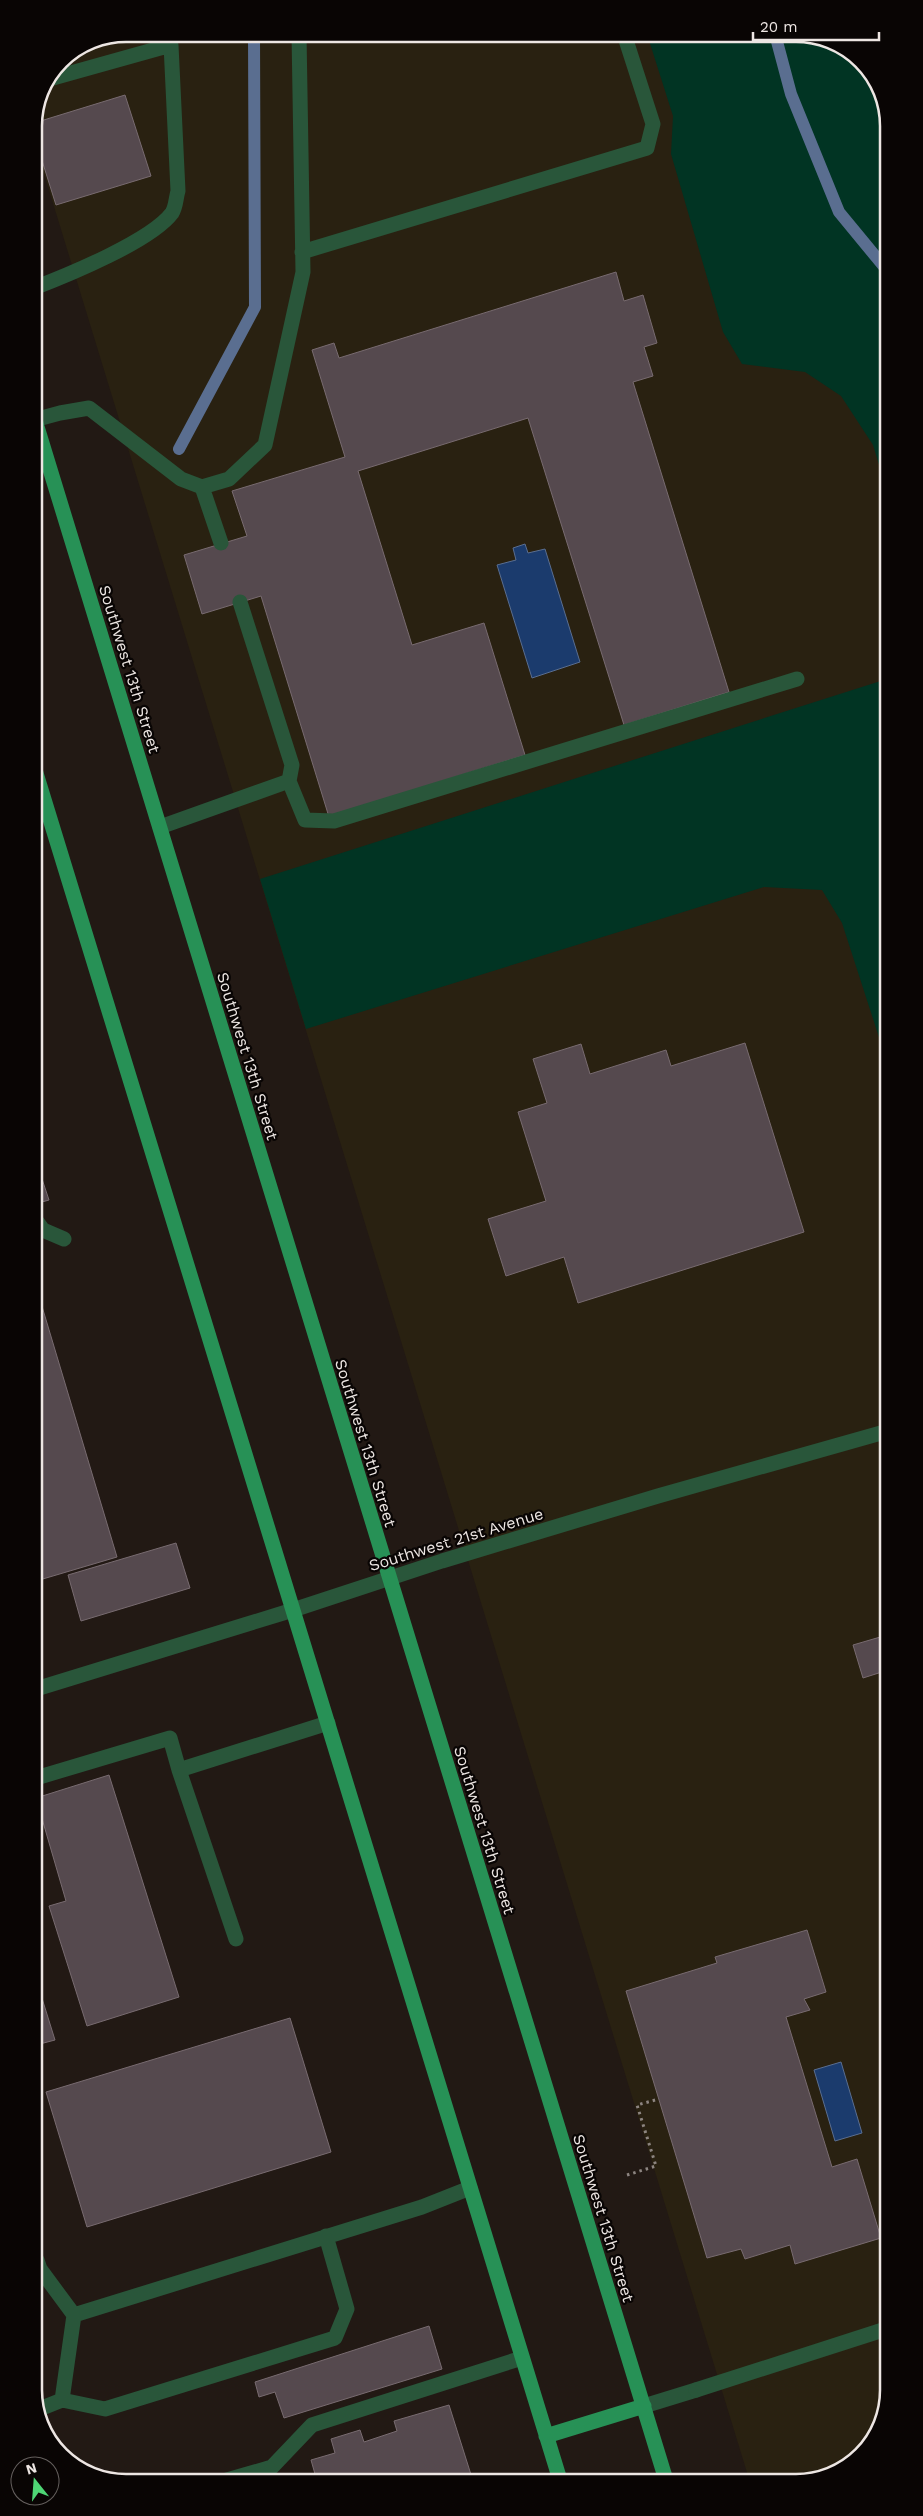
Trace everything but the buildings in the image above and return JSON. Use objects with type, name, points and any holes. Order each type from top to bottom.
[{"type":"main road","name":"Southwest 13th Street","points":[[43,445],[664,2474]]},
{"type":"main road","points":[[43,797],[558,2474]]},
{"type":"main road","points":[[546,2436],[644,2406]]},
{"type":"street","points":[[60,76],[163,42]]},
{"type":"street","points":[[43,284],[145,236],[172,212],[178,191],[172,42]]},
{"type":"street","points":[[43,417],[60,412],[89,408],[181,479],[202,487],[228,479],[265,444],[303,272],[298,42]]},
{"type":"street","points":[[302,252],[647,148],[653,124],[627,43]]},
{"type":"street","points":[[202,487],[221,543]]},
{"type":"street","points":[[240,602],[292,765],[289,781],[305,820],[334,821],[797,679]]},
{"type":"street","points":[[160,827],[289,781]]},
{"type":"street","points":[[43,1229],[64,1239]]},
{"type":"street","name":"Southwest 21st Avenue","points":[[42,1687],[293,1610],[389,1577],[658,1496],[880,1433]]},
{"type":"street","points":[[179,1770],[328,1723]]},
{"type":"street","points":[[42,1776],[170,1738],[236,1940]]},
{"type":"street","points":[[74,2315],[422,2207],[470,2188]]},
{"type":"street","points":[[44,2407],[62,2400],[105,2409],[335,2338],[347,2309],[326,2236]]},
{"type":"street","points":[[42,2272],[74,2315],[62,2400]]},
{"type":"street","points":[[644,2406],[880,2331]]},
{"type":"street","points":[[251,2473],[272,2467],[312,2425],[522,2358]]},
{"type":"path","points":[[628,2175],[656,2166],[637,2106],[658,2099]]},
{"type":"shaded area","points":[[126,42],[802,43],[818,45],[829,49],[852,63],[869,84],[878,105],[880,115],[880,2390],[879,2406],[872,2427],[856,2449],[843,2459],[829,2467],[808,2473],[747,2474],[43,170],[43,121],[45,105],[49,94],[67,67],[94,49],[110,44]]},
{"type":"green space","points":[[650,43],[802,43],[818,45],[829,49],[852,63],[869,84],[880,115],[880,468],[873,445],[841,396],[805,372],[742,364],[723,332],[671,154],[673,116]]},
{"type":"green space","points":[[880,681],[880,1040],[842,923],[822,890],[764,887],[306,1029],[260,879]]},
{"type":"water","points":[[525,544],[528,553],[545,549],[580,662],[532,678],[497,565],[516,560],[513,548]]},
{"type":"water","points":[[841,2062],[862,2133],[835,2141],[814,2070]]},
{"type":"waterway","points":[[179,449],[255,307],[254,42]]},
{"type":"waterway","points":[[777,43],[791,94],[839,212],[880,262]]}]
